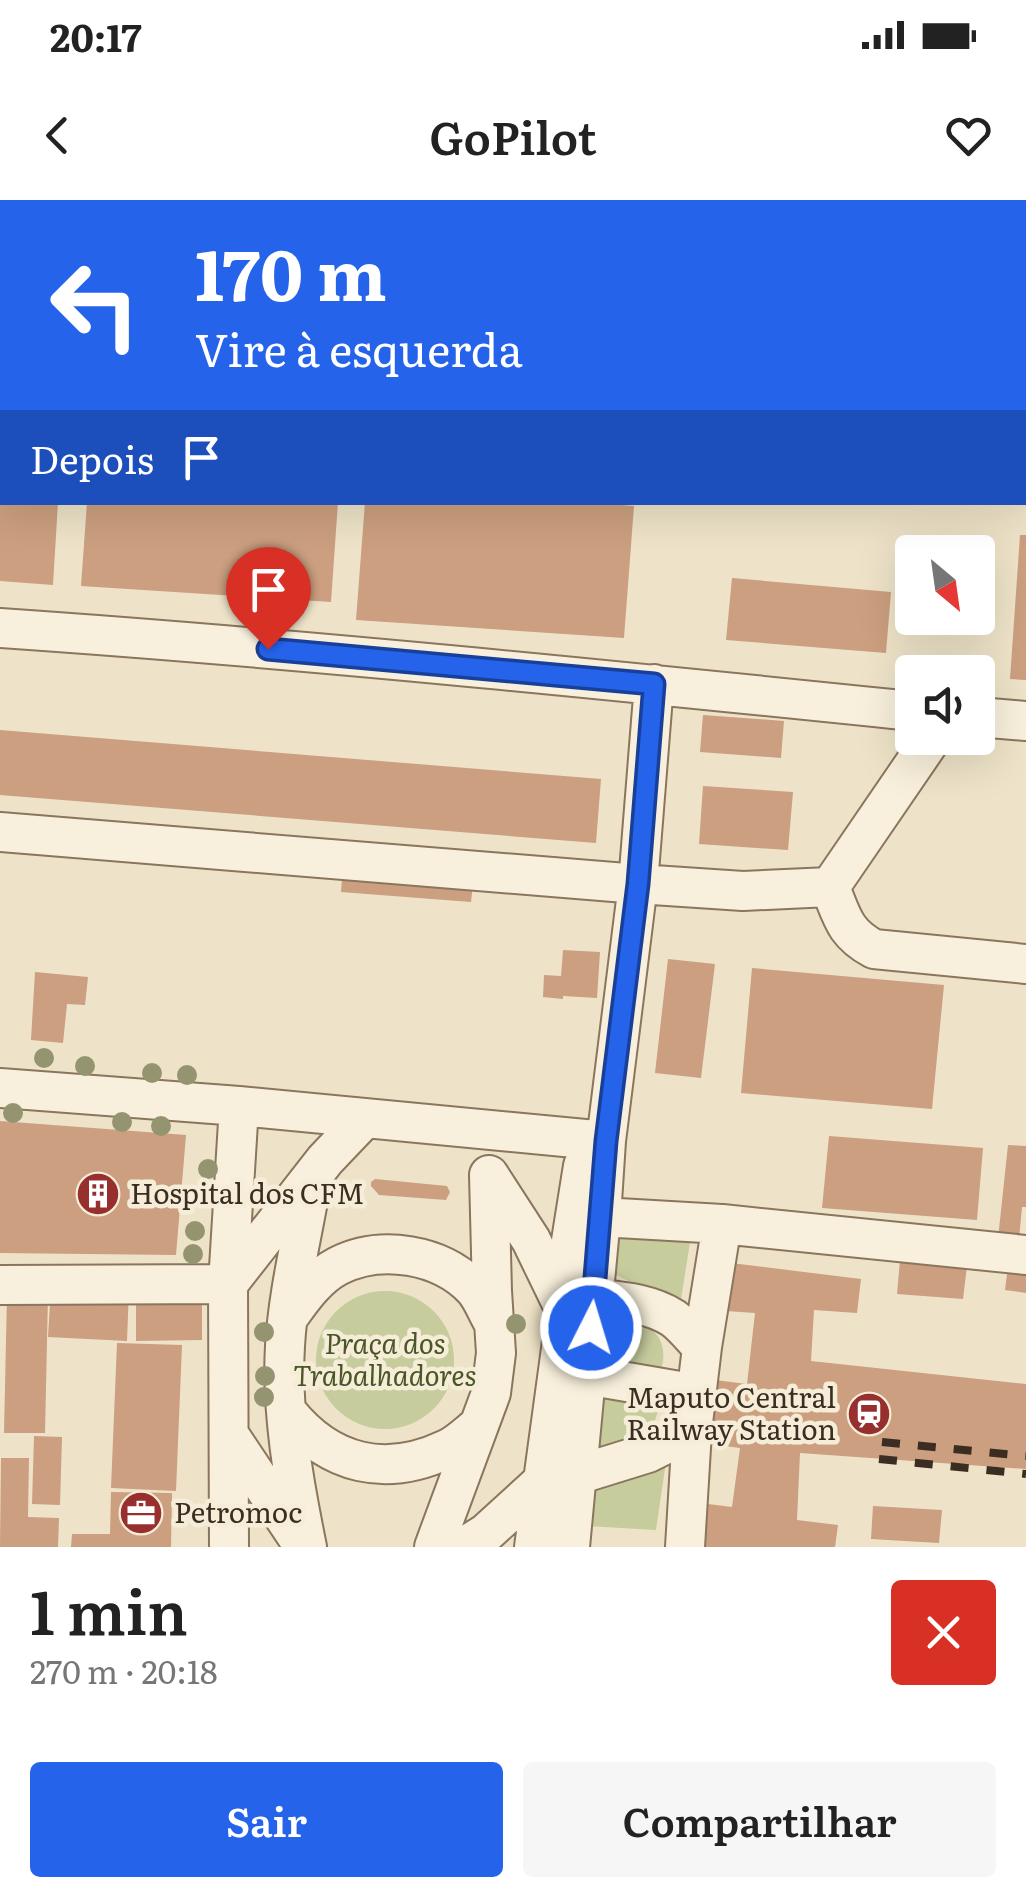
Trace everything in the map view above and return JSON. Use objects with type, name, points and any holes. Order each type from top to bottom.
[{"type":"street","points":[[0,628],[152,638],[895,709]]},
{"type":"street","points":[[545,1545],[586,1375],[571,1241],[597,1140],[638,884],[654,684]]},
{"type":"street","points":[[995,718],[1026,721]]},
{"type":"street","points":[[830,887],[920,755]]},
{"type":"street","points":[[0,832],[638,884],[742,890],[830,887]]},
{"type":"street","points":[[830,887],[846,928],[858,941],[874,949],[1026,964]]},
{"type":"street","points":[[0,1088],[597,1140]]},
{"type":"street","points":[[229,1547],[228,1284],[239,1106]]},
{"type":"street","points":[[228,1284],[312,1177],[365,1118]]},
{"type":"street","points":[[454,1125],[530,1240],[580,1305]]},
{"type":"street","points":[[560,1478],[580,1305],[602,1218],[597,1140]]},
{"type":"street","points":[[434,1547],[491,1393],[496,1352],[489,1176]]},
{"type":"street","points":[[305,1547],[293,1482],[284,1383],[288,1319],[312,1177]]},
{"type":"street","points":[[602,1218],[722,1224],[1026,1256]]},
{"type":"street","points":[[685,1547],[696,1394],[722,1224]]},
{"type":"street","points":[[288,1319],[307,1291],[338,1266],[377,1254],[415,1256],[450,1270],[475,1290],[494,1324]]},
{"type":"street","points":[[0,1285],[228,1284]]},
{"type":"street","points":[[580,1305],[636,1304],[674,1319],[702,1347]]},
{"type":"street","points":[[586,1375],[696,1394]]},
{"type":"street","points":[[288,1413],[316,1443],[344,1458],[379,1464],[416,1461],[451,1448],[478,1426]]},
{"type":"street","points":[[464,1547],[560,1478],[648,1453],[692,1431]]},
{"type":"street","points":[[230,1436],[305,1547]]},
{"type":"green space","points":[[615,1236],[690,1242],[678,1319],[641,1288],[609,1271]]},
{"type":"green space","name":"Praça dos Trabalhadores","points":[[385,1291],[411,1296],[434,1311],[449,1334],[454,1360],[449,1386],[434,1409],[411,1424],[385,1429],[359,1424],[336,1409],[321,1386],[316,1360],[321,1334],[336,1311],[359,1296]]},
{"type":"green space","points":[[607,1306],[640,1321],[657,1335],[662,1345],[661,1370],[606,1365]]},
{"type":"green space","points":[[597,1393],[660,1405],[651,1432],[616,1450],[592,1451]]},
{"type":"green space","points":[[668,1448],[656,1530],[586,1526],[590,1482]]},
{"type":"building","points":[[0,505],[58,505],[53,585],[0,581]]},
{"type":"building","points":[[87,505],[338,505],[331,602],[81,586]]},
{"type":"building","points":[[365,505],[634,506],[624,638],[356,620]]},
{"type":"building","points":[[1020,535],[1026,535],[1026,680],[1010,679]]},
{"type":"building","points":[[732,578],[891,592],[886,653],[726,640]]},
{"type":"building","points":[[703,715],[784,721],[781,758],[700,752]]},
{"type":"building","points":[[0,730],[601,779],[596,843],[0,795]]},
{"type":"building","points":[[703,786],[793,792],[788,850],[699,844]]},
{"type":"building","points":[[343,865],[474,874],[471,902],[341,892]]},
{"type":"building","points":[[563,950],[600,952],[597,998],[543,997],[544,975],[561,976]]},
{"type":"building","points":[[668,959],[715,964],[701,1078],[655,1073]]},
{"type":"building","points":[[752,968],[944,985],[932,1109],[741,1093]]},
{"type":"building","points":[[35,972],[88,977],[85,1005],[67,1004],[63,1043],[31,1040]]},
{"type":"building","name":"Hospital dos CFM","points":[[0,1121],[186,1135],[176,1255],[0,1253]]},
{"type":"building","points":[[829,1136],[983,1148],[977,1220],[822,1208]]},
{"type":"building","points":[[1008,1145],[1026,1146],[1026,1207],[1022,1207],[1018,1250],[997,1248]]},
{"type":"building","points":[[375,1179],[447,1186],[450,1192],[446,1200],[379,1195],[371,1186]]},
{"type":"building","points":[[900,1260],[967,1266],[963,1299],[897,1294]]},
{"type":"building","name":"Maputo Central Railway Station","points":[[731,1263],[861,1279],[857,1313],[814,1310],[811,1361],[1026,1384],[1026,1469],[800,1453],[797,1520],[838,1525],[835,1547],[705,1547],[708,1504],[732,1507],[740,1448],[711,1444],[715,1380],[747,1384],[755,1313],[726,1311]]},
{"type":"building","points":[[1008,1266],[1026,1267],[1026,1293],[1005,1290]]},
{"type":"building","points":[[51,1286],[129,1290],[127,1341],[48,1337]]},
{"type":"building","points":[[202,1287],[202,1340],[136,1341],[136,1288]]},
{"type":"building","points":[[7,1295],[48,1295],[45,1433],[4,1433]]},
{"type":"building","points":[[117,1343],[182,1345],[176,1491],[111,1488]]},
{"type":"building","points":[[34,1436],[62,1437],[60,1505],[32,1504]]},
{"type":"building","points":[[1,1458],[29,1458],[28,1517],[59,1518],[58,1547],[0,1547]]},
{"type":"building","name":"Petromoc","points":[[111,1492],[172,1493],[171,1547],[71,1547],[72,1534],[110,1534]]},
{"type":"building","points":[[873,1506],[942,1510],[939,1543],[871,1539]]},
{"type":"railway","points":[[882,1442],[1026,1456]]},
{"type":"railway","points":[[879,1459],[1026,1474]]},
{"type":"place","name":"Hospital dos CFM","points":[[98,1194]]},
{"type":"place","name":"Maputo Central Railway Station","points":[[869,1414]]},
{"type":"place","name":"Petromoc","points":[[141,1513]]},
{"type":"route","points":[[268,649],[654,684],[638,884],[606,1141],[591,1328]]}]
